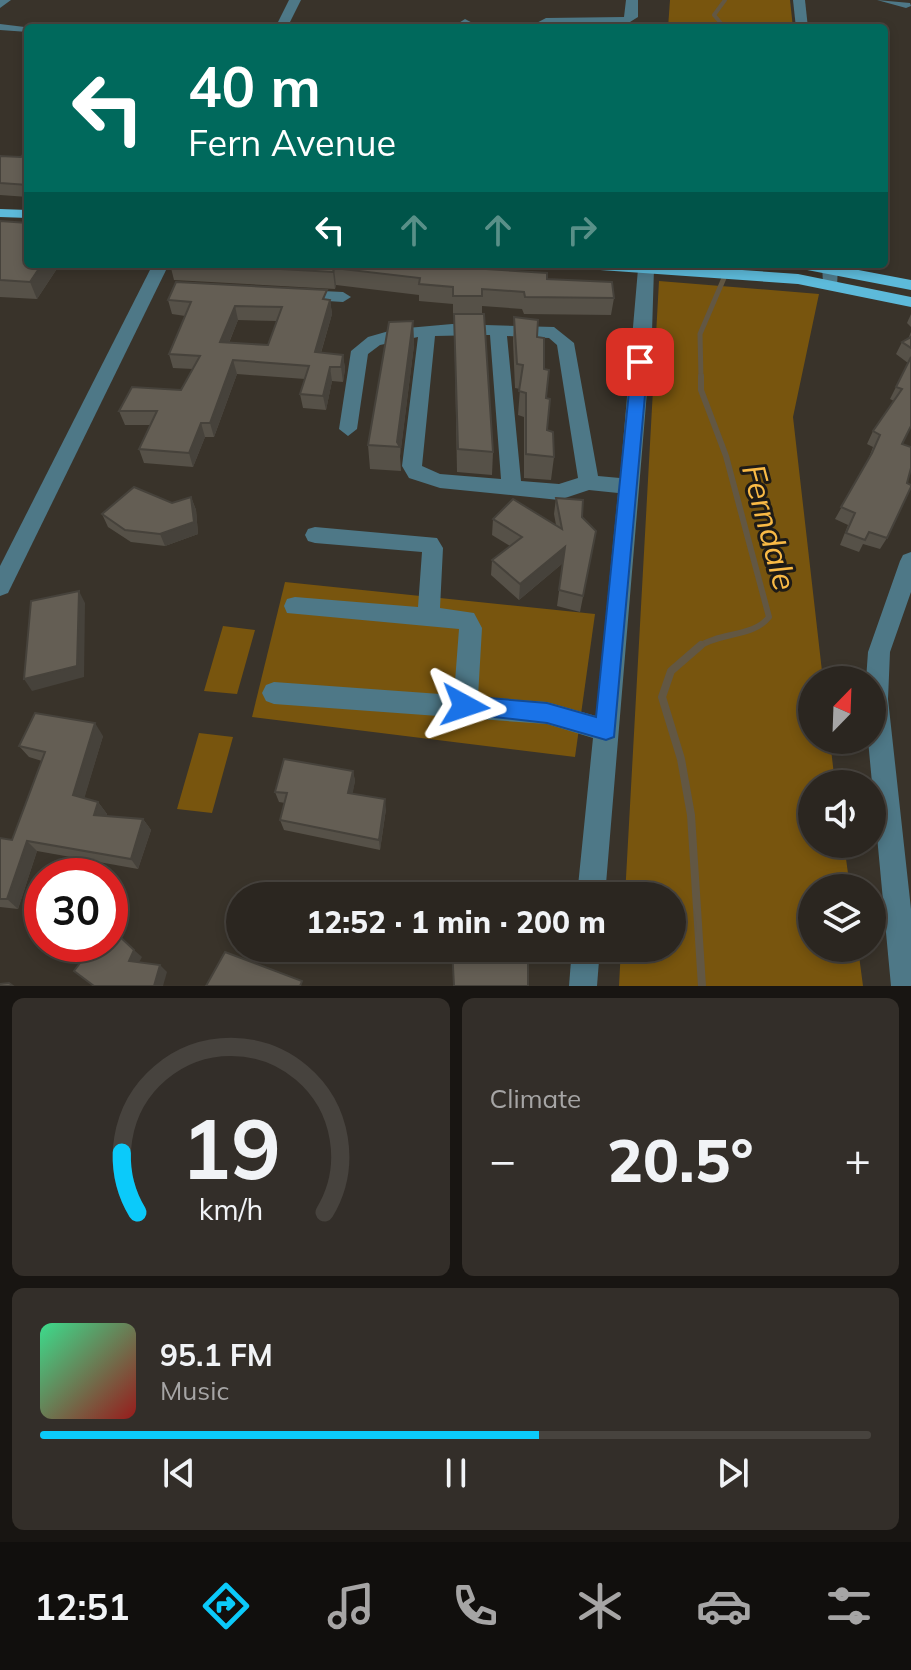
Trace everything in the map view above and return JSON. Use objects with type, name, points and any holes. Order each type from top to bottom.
[{"type":"main road","points":[[0,213],[24,214]]},
{"type":"main road","points":[[0,228],[24,230]]},
{"type":"main road","points":[[673,268],[766,276],[830,272],[911,285]]},
{"type":"main road","points":[[830,272],[911,302]]},
{"type":"street","points":[[0,5],[5,0]]},
{"type":"street","points":[[283,24],[295,0]]},
{"type":"street","points":[[540,24],[546,21],[630,19],[632,0]]},
{"type":"street","points":[[799,0],[802,24]]},
{"type":"street","points":[[883,0],[906,5]]},
{"type":"street","points":[[0,27],[24,29]]},
{"type":"street","points":[[0,587],[158,287],[160,268]]},
{"type":"street","points":[[592,882],[629,487],[644,268]]},
{"type":"street","points":[[284,294],[343,297]]},
{"type":"street","points":[[348,429],[360,351],[372,342],[458,327],[554,333],[563,338],[589,482]]},
{"type":"street","points":[[498,329],[512,487]]},
{"type":"street","points":[[427,331],[412,466],[416,473],[440,481],[559,492],[589,482],[629,487]]},
{"type":"street","points":[[315,535],[430,544],[433,548],[428,617]]},
{"type":"street","points":[[905,986],[877,737],[876,699],[879,652],[911,561]]},
{"type":"street","points":[[295,606],[469,623],[465,706]]},
{"type":"street","points":[[274,693],[547,713],[606,730]]},
{"type":"street","points":[[583,986],[585,962]]},
{"type":"shaded area","points":[[670,0],[790,0],[793,24],[668,24]]},
{"type":"shaded area","points":[[659,281],[819,294],[793,417],[821,666],[798,666],[798,754],[832,754],[833,770],[798,770],[798,858],[846,858],[848,874],[798,874],[798,962],[860,962],[863,986],[619,986],[620,962],[686,962],[686,882],[626,882]]},
{"type":"shaded area","points":[[285,582],[595,614],[575,757],[252,717]]},
{"type":"shaded area","points":[[223,626],[255,630],[237,694],[204,691]]},
{"type":"shaded area","points":[[199,733],[233,737],[212,813],[177,809]]},
{"type":"building","points":[[24,153],[24,185],[0,183],[0,156],[21,157]]},
{"type":"building","points":[[0,221],[24,223],[24,268],[39,268],[30,282],[0,280]]},
{"type":"building","points":[[262,268],[334,268],[333,272]]},
{"type":"building","points":[[334,268],[470,268],[547,273],[547,279],[612,282],[614,298],[525,297],[524,292],[482,289],[482,296],[453,296],[453,287],[419,284],[420,278]]},
{"type":"building","points":[[176,282],[327,290],[323,299],[330,300],[315,352],[343,355],[341,367],[330,367],[323,396],[300,394],[309,366],[233,360],[210,423],[201,423],[189,453],[139,449],[157,411],[119,411],[132,387],[181,390],[200,356],[169,354],[191,302],[168,300]],"holes":[[[235,306],[282,307],[268,345],[220,342]]]},
{"type":"building","points":[[454,314],[484,314],[493,452],[458,449]]},
{"type":"building","points":[[514,317],[538,320],[537,337],[544,338],[544,369],[549,370],[546,398],[550,399],[547,430],[553,432],[554,457],[526,454],[526,393],[519,391],[523,365],[517,364]]},
{"type":"building","points":[[413,321],[397,442],[400,447],[368,445],[389,322]]},
{"type":"building","points":[[911,337],[911,348],[902,342]]},
{"type":"building","points":[[911,357],[911,426],[902,444],[911,447],[907,483],[911,487],[887,538],[869,532],[865,540],[846,533],[855,513],[841,507],[880,435],[873,431],[902,389],[896,387]]},
{"type":"building","points":[[134,487],[172,503],[191,497],[194,522],[160,534],[125,530],[102,514]]},
{"type":"building","points":[[556,498],[583,500],[582,517],[596,531],[583,596],[559,590],[565,547],[520,584],[492,560],[522,537],[493,519],[513,499],[562,529]]},
{"type":"building","points":[[79,591],[77,666],[24,679],[31,601]]},
{"type":"building","points":[[35,713],[95,723],[73,795],[98,802],[94,815],[143,819],[131,859],[27,841],[7,899],[0,899],[0,838],[12,840],[45,752],[19,746]]},
{"type":"building","points":[[284,759],[353,771],[348,793],[385,799],[379,840],[280,820],[287,793],[275,792]]},
{"type":"building","points":[[128,944],[134,950],[129,961],[160,965],[154,986],[94,986],[74,971],[81,962],[128,962]]},
{"type":"building","points":[[225,952],[226,962],[252,962],[302,981],[300,986],[206,986]]},
{"type":"building","points":[[453,962],[528,963],[528,986],[454,986]]},
{"type":"waterway","name":"Ferndale","points":[[722,24],[714,15],[725,0]]},
{"type":"waterway","name":"Ferndale","points":[[701,378],[700,334],[728,268]]},
{"type":"waterway","name":"Ferndale","points":[[700,646],[755,628],[769,617],[726,456],[701,390],[701,378]]},
{"type":"waterway","name":"Ferndale","points":[[700,646],[671,671],[662,697],[681,759],[691,815],[702,986]]},
{"type":"route","points":[[465,706],[547,713],[606,730],[640,362]]}]
